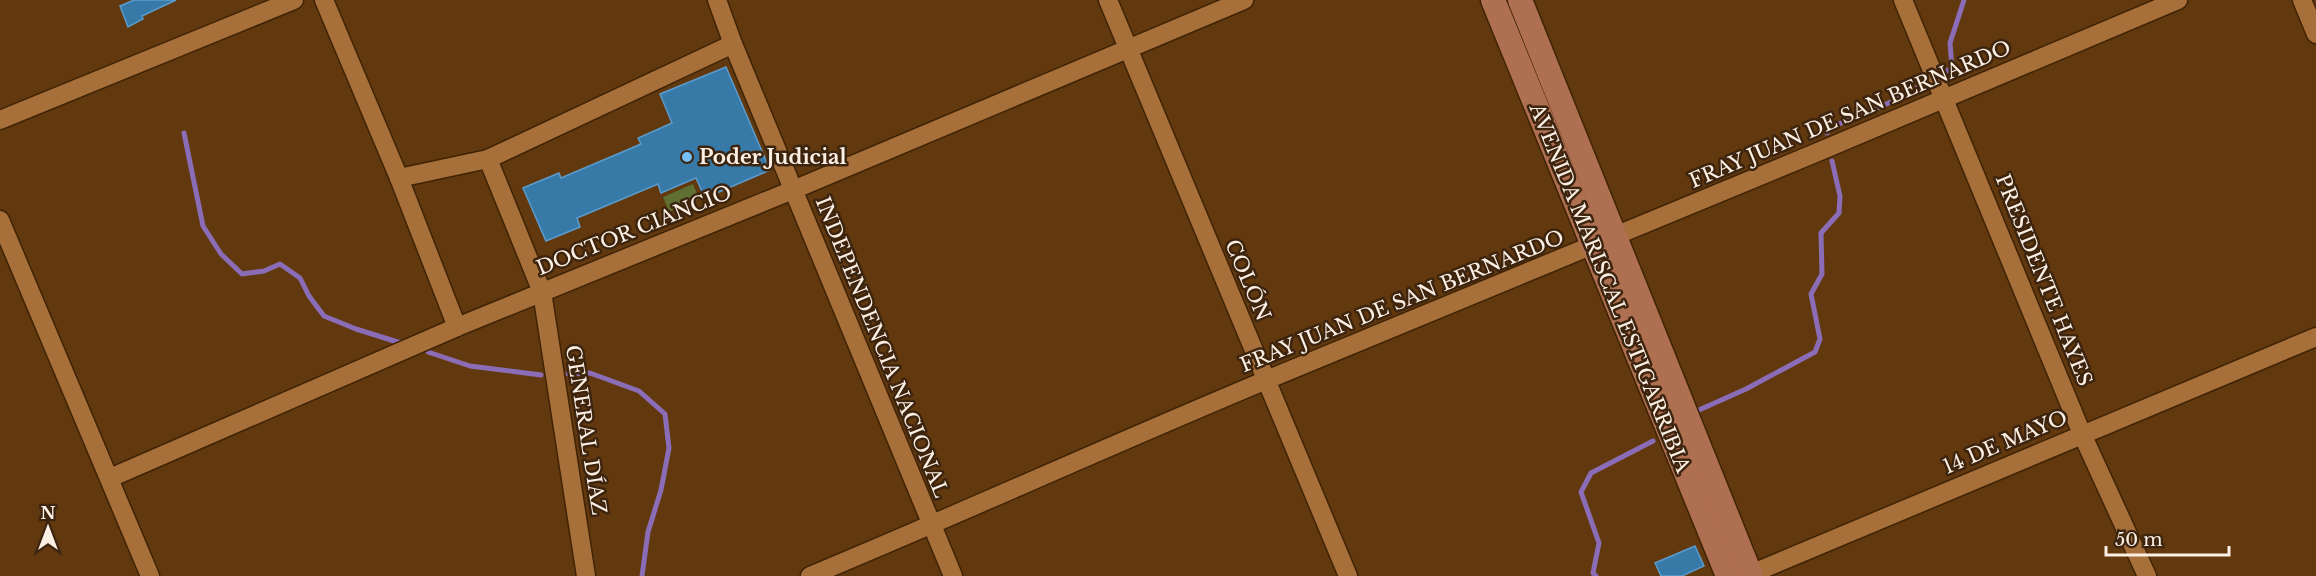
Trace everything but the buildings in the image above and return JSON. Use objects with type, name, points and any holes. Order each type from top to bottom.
[{"type":"main road","name":"AVENIDA MARISCAL ESTIGARRIBIA","points":[[1492,0],[1605,241],[1744,576]]},
{"type":"main road","name":"AVENIDA MARISCAL ESTIGARRIBIA","points":[[1520,0],[1605,241]]},
{"type":"street","points":[[0,120],[294,0]]},
{"type":"street","points":[[324,0],[399,178],[457,327]]},
{"type":"street","name":"INDEPENDENCIA NACIONAL","points":[[717,0],[733,44],[953,576]]},
{"type":"street","name":"COLÓN","points":[[1108,0],[1348,576]]},
{"type":"street","name":"DOCTOR CIANCIO","points":[[110,478],[457,327],[1244,0]]},
{"type":"street","name":"PRESIDENTE HAYES","points":[[1903,0],[2082,434],[2147,576]]},
{"type":"street","name":"FRAY JUAN DE SAN BERNARDO","points":[[810,576],[932,526],[1265,381],[2178,0]]},
{"type":"street","points":[[2302,0],[2316,34]]},
{"type":"street","points":[[399,178],[488,159],[733,44]]},
{"type":"street","name":"GENERAL DÍAZ","points":[[488,159],[542,292],[586,576]]},
{"type":"street","points":[[0,220],[150,576]]},
{"type":"street","name":"14 DE MAYO","points":[[1744,576],[2316,337]]},
{"type":"green space","points":[[693,184],[699,199],[669,212],[663,197]]},
{"type":"waterway","points":[[1947,71],[1952,68],[1950,43],[1964,0]]},
{"type":"waterway","points":[[1827,133],[1827,129],[1898,99],[1924,84]]},
{"type":"waterway","points":[[184,133],[203,226],[221,254],[242,274],[264,271],[280,264],[300,278],[309,296],[324,316],[404,344]]},
{"type":"waterway","points":[[1699,410],[1746,389],[1815,352],[1820,339],[1811,294],[1822,274],[1821,233],[1839,213],[1840,196],[1832,161]]},
{"type":"waterway","points":[[428,352],[470,366],[541,375]]},
{"type":"waterway","points":[[568,374],[590,373],[639,391],[665,414],[669,448],[661,490],[648,532],[642,576]]},
{"type":"waterway","points":[[1596,576],[1593,573],[1599,543],[1581,492],[1591,473],[1653,441]]},
{"type":"place","name":"Poder Judicial","points":[[687,157]]}]
